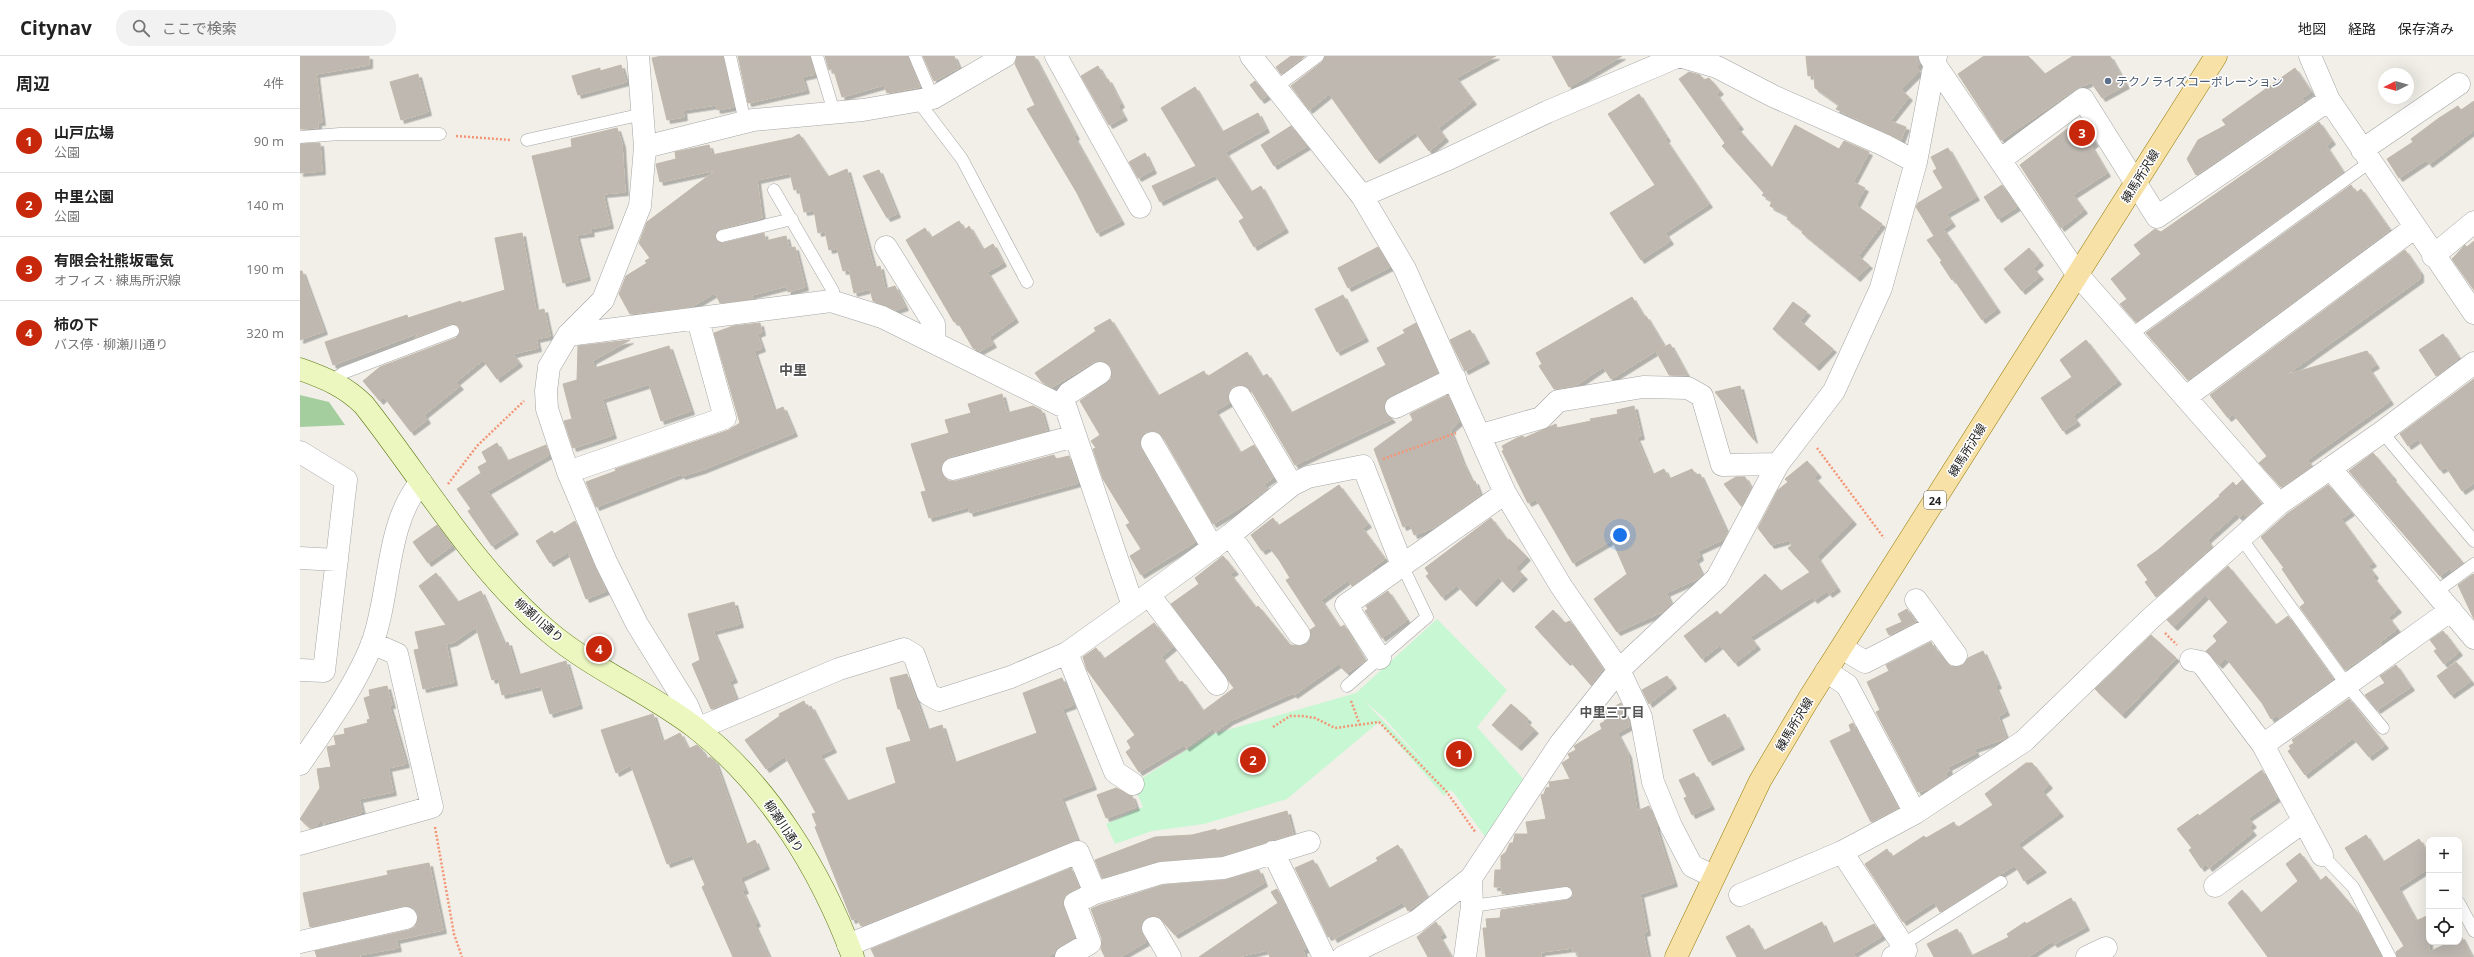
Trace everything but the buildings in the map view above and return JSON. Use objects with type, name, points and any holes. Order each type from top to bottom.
[{"type":"main road","name":"練馬所沢線","points":[[1676,957],[1713,876],[1760,781],[1826,671],[2216,56]]},
{"type":"street","points":[[638,56],[645,148],[640,206],[603,300],[568,335],[549,367],[546,391],[547,409],[552,428],[568,472],[606,562],[638,624],[683,699],[697,729],[840,669],[904,649],[914,655],[928,694],[939,700],[1011,677],[1067,653],[1222,542],[1292,485],[1308,477],[1363,466],[1402,565]]},
{"type":"street","points":[[645,148],[745,122],[863,110],[925,100],[1005,56]]},
{"type":"street","points":[[1056,56],[1140,207]]},
{"type":"street","points":[[1251,56],[1362,196],[1405,269],[1479,430],[1506,493],[1561,586],[1619,670],[1641,717],[1653,782],[1671,826],[1692,866],[1713,876]]},
{"type":"street","points":[[1362,196],[1446,160],[1547,112],[1678,56],[1718,67],[1773,96],[1884,145],[1916,162]]},
{"type":"street","points":[[2310,56],[2329,100],[2433,256],[2474,313]]},
{"type":"street","points":[[1933,59],[2078,275],[2129,336],[2186,397],[2279,504]]},
{"type":"street","points":[[1343,957],[1418,921],[1471,878],[1488,849],[1510,821],[1560,744],[1619,670],[1717,578],[1778,464],[1834,391],[1881,288],[1916,162],[1933,59]]},
{"type":"street","points":[[2366,156],[2459,84]]},
{"type":"street","points":[[2000,160],[2083,99],[2157,217],[2329,100]]},
{"type":"street","points":[[2433,256],[2474,222]]},
{"type":"street","points":[[2186,397],[2414,228]]},
{"type":"street","points":[[886,247],[934,324],[934,341]]},
{"type":"street","points":[[568,335],[698,320],[830,301],[882,317],[934,341],[1066,408],[1075,436],[1141,601],[1217,684]]},
{"type":"street","points":[[568,472],[725,418],[698,320]]},
{"type":"street","points":[[1740,895],[1842,852],[1915,813],[2024,741],[2150,619],[2279,504],[2382,432],[2474,364]]},
{"type":"street","name":"柳瀬川通り","points":[[300,369],[332,381],[349,390],[364,405],[484,567],[550,633],[697,729],[752,781],[779,815],[804,855],[851,951]]},
{"type":"street","points":[[1060,405],[1069,394],[1100,373]]},
{"type":"street","points":[[1396,407],[1455,378]]},
{"type":"street","points":[[1479,430],[1542,418],[1558,401],[1643,387],[1688,388],[1702,396],[1722,465],[1778,464]]},
{"type":"street","points":[[1240,397],[1292,485]]},
{"type":"street","points":[[953,469],[1075,436]]},
{"type":"street","points":[[1152,443],[1222,542],[1299,634]]},
{"type":"street","points":[[300,452],[346,480],[324,671],[300,670]]},
{"type":"street","points":[[2330,468],[2474,638]]},
{"type":"street","points":[[300,764],[346,697],[372,643],[401,516],[412,492],[421,482]]},
{"type":"street","points":[[1380,658],[1346,605],[1506,493]]},
{"type":"street","points":[[300,558],[337,560]]},
{"type":"street","points":[[1916,600],[1956,655]]},
{"type":"street","points":[[2263,745],[2451,610]]},
{"type":"street","points":[[1842,648],[1865,662],[1935,626]]},
{"type":"street","points":[[300,844],[432,807],[397,654],[372,643]]},
{"type":"street","points":[[1067,653],[1115,772],[1133,784]]},
{"type":"street","points":[[2192,660],[2201,662],[2263,745],[2322,855]]},
{"type":"street","points":[[1826,671],[1847,685],[1915,813]]},
{"type":"street","points":[[2214,886],[2304,820]]},
{"type":"street","points":[[1066,957],[1090,943],[1075,903],[1095,892],[1161,873],[1224,868],[1309,842]]},
{"type":"street","points":[[851,951],[1078,852],[1095,892]]},
{"type":"street","points":[[1273,852],[1324,957]]},
{"type":"street","points":[[1842,852],[1903,952]]},
{"type":"street","points":[[1465,957],[1472,906],[1471,878]]},
{"type":"street","points":[[300,942],[406,918]]},
{"type":"street","points":[[1153,928],[1170,957]]},
{"type":"street","points":[[2087,957],[2106,948]]},
{"type":"lane","points":[[730,56],[745,122]]},
{"type":"lane","points":[[818,56],[834,112]]},
{"type":"lane","points":[[915,56],[925,100],[962,159],[1027,282]]},
{"type":"lane","points":[[1275,88],[1318,56]]},
{"type":"lane","points":[[527,140],[643,114]]},
{"type":"lane","points":[[300,137],[340,134],[440,134]]},
{"type":"lane","points":[[2129,336],[2366,156]]},
{"type":"lane","points":[[774,190],[792,218],[833,291],[830,301]]},
{"type":"lane","points":[[722,236],[792,218]]},
{"type":"lane","points":[[332,381],[343,373],[454,331]]},
{"type":"lane","points":[[2382,432],[2474,542]]},
{"type":"lane","points":[[2241,538],[2347,685],[2383,728]]},
{"type":"lane","points":[[2436,592],[2474,564]]},
{"type":"lane","points":[[1347,686],[1427,617],[1402,565]]},
{"type":"lane","points":[[2322,855],[2353,886],[2390,957]]},
{"type":"lane","points":[[1903,952],[2000,882]]},
{"type":"lane","points":[[1472,906],[1566,894]]},
{"type":"lane","points":[[2462,909],[2474,931]]},
{"type":"path","points":[[440,134],[491,140],[527,140]]},
{"type":"path","points":[[435,500],[477,446],[528,397],[546,391]]},
{"type":"path","points":[[1363,466],[1479,430]]},
{"type":"path","points":[[1804,431],[1884,538]]},
{"type":"path","points":[[2150,619],[2192,660]]},
{"type":"path","points":[[1347,686],[1360,725]]},
{"type":"path","points":[[1273,726],[1290,716],[1315,718],[1335,728],[1379,722],[1446,790],[1488,849]]},
{"type":"path","points":[[432,807],[454,934],[462,957]]},
{"type":"green space","points":[[300,395],[329,402],[345,425],[300,427]]},
{"type":"green space","points":[[1437,619],[1507,690],[1477,727],[1526,782],[1486,838],[1454,793],[1450,790],[1444,796],[1379,722],[1287,799],[1204,824],[1152,831],[1115,844],[1106,824],[1143,807],[1133,784],[1210,735],[1356,693]],"holes":[[[1363,700],[1383,717],[1432,771]]]},
{"type":"place","name":"テクノライズコーポレーション","points":[[2108,81]]},
{"type":"place","name":"有限会社熊坂電気","points":[[2082,133]]},
{"type":"place","name":"柿の下","points":[[599,649]]},
{"type":"place","name":"山戸広場","points":[[1459,754]]},
{"type":"place","name":"中里公園","points":[[1253,760]]},
{"type":"district","name":"中里","points":[[793,369]]},
{"type":"district","name":"中里三丁目","points":[[1612,712]]}]
